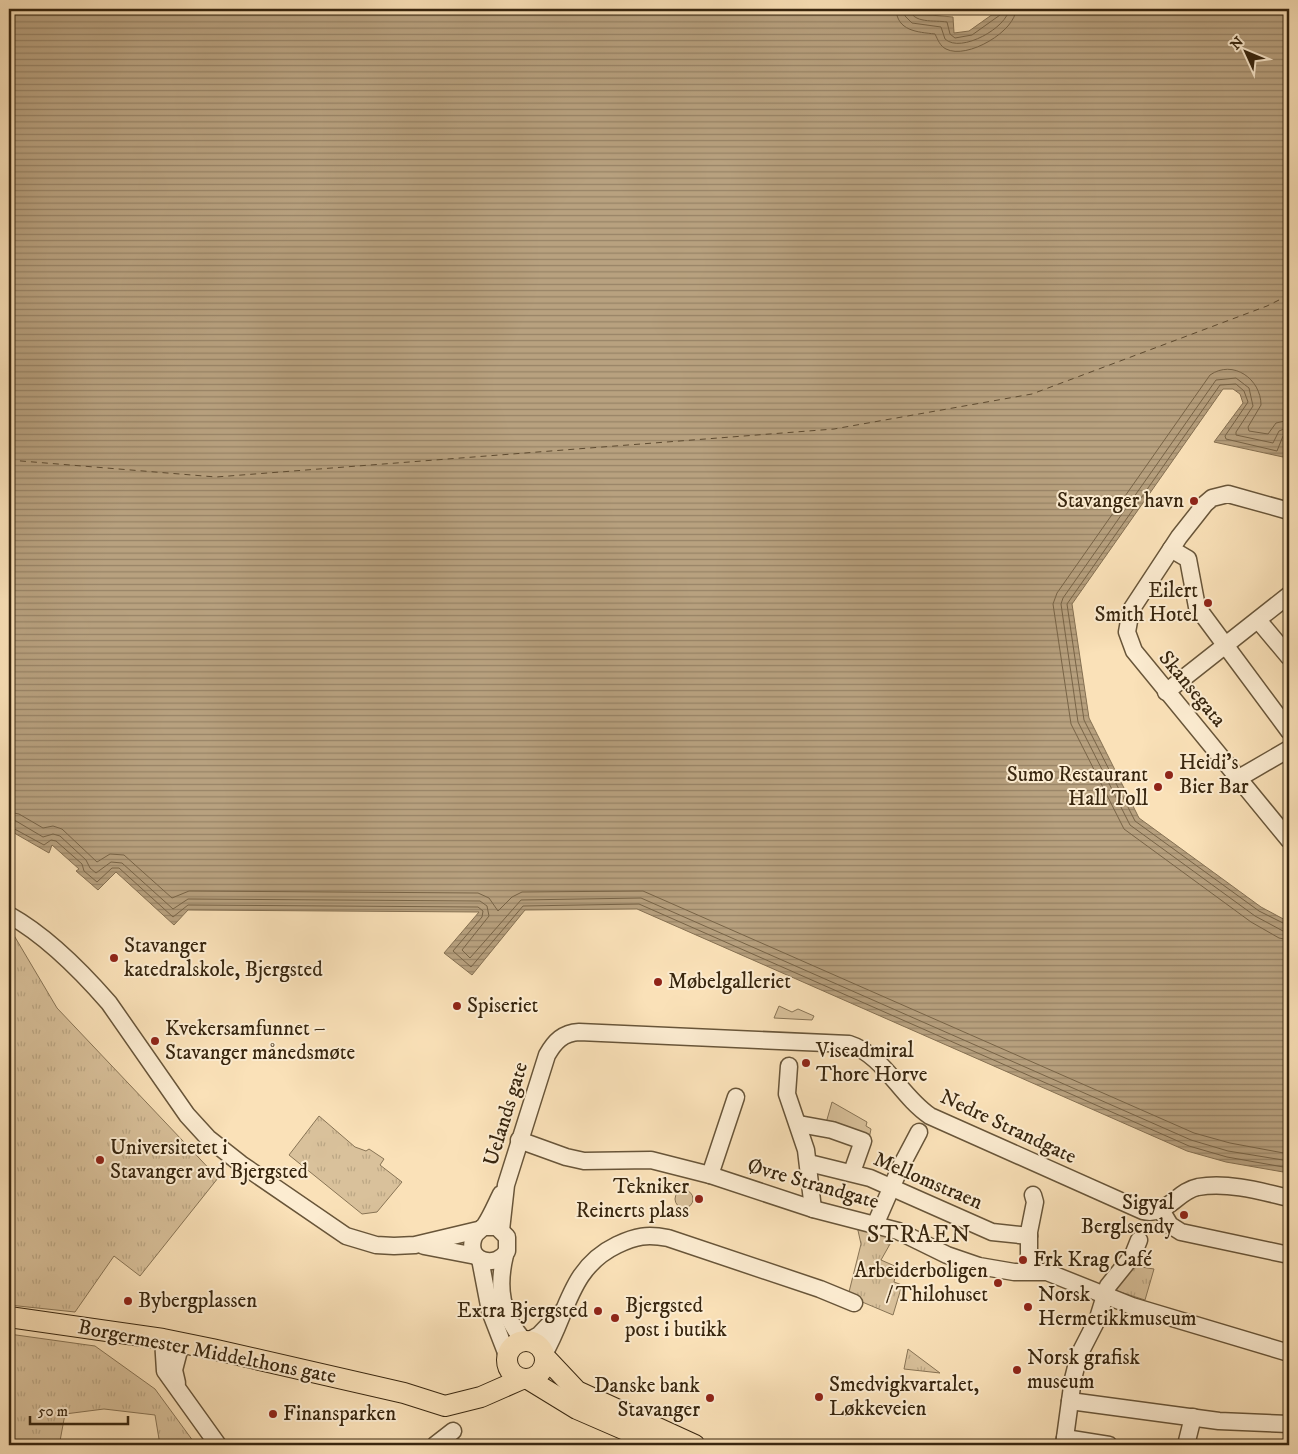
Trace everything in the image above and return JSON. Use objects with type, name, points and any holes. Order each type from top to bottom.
[{"type":"main road","name":"Borgermester Middelthons gate","points":[[9,1317],[172,1341],[404,1393],[446,1406],[481,1397],[525,1379]]},
{"type":"main road","points":[[660,1445],[577,1409],[511,1373],[506,1355],[514,1344],[523,1339],[538,1346],[577,1391],[695,1445]]},
{"type":"main road","name":"Borgermester Middelthons gate","points":[[404,1393],[440,1395],[476,1387],[494,1376],[506,1355]]},
{"type":"main road","points":[[525,1379],[537,1376],[542,1371],[544,1355]]},
{"type":"street","name":"Skansegata","points":[[1289,511],[1228,494],[1212,498],[1195,514],[1131,610],[1127,632],[1134,651],[1289,840]]},
{"type":"street","points":[[1171,549],[1188,559],[1197,607],[1289,731]]},
{"type":"street","points":[[1166,692],[1289,595]]},
{"type":"street","points":[[1258,620],[1289,657]]},
{"type":"street","points":[[1239,778],[1289,749]]},
{"type":"street","points":[[9,915],[38,936],[94,986],[109,1003],[187,1115],[222,1150],[346,1236],[376,1245],[415,1245],[492,1226],[501,1230],[508,1242],[505,1255],[485,1267],[415,1245]]},
{"type":"street","name":"Nedre Strandgate","points":[[547,1055],[554,1044],[563,1036],[579,1032],[849,1044],[866,1052],[918,1107],[935,1119],[1143,1211],[1160,1210]]},
{"type":"street","name":"Uelands gate","points":[[501,1230],[506,1186],[547,1055]]},
{"type":"street","points":[[789,1066],[788,1094],[799,1124],[809,1163],[813,1209]]},
{"type":"street","points":[[710,1176],[736,1097]]},
{"type":"street","points":[[799,1124],[832,1130],[863,1141],[852,1172]]},
{"type":"street","points":[[875,1224],[891,1187],[919,1132]]},
{"type":"street","name":"Øvre Strandgate","points":[[519,1140],[575,1159],[651,1160],[710,1176],[813,1209],[898,1231],[947,1255],[979,1266],[1014,1272],[1029,1270],[1061,1276],[1104,1296],[1289,1353]]},
{"type":"street","name":"Mellomstraen","points":[[809,1163],[852,1172],[891,1187],[992,1232],[1029,1236]]},
{"type":"street","name":"Uelands gate","points":[[481,1229],[506,1186]]},
{"type":"street","points":[[1289,1198],[1238,1188],[1200,1187],[1187,1190],[1160,1210],[1170,1225],[1181,1232],[1289,1255]]},
{"type":"street","points":[[1029,1270],[1029,1236],[1035,1202],[1033,1195]]},
{"type":"street","points":[[481,1229],[472,1241],[502,1306],[523,1339],[544,1330],[564,1309]]},
{"type":"street","points":[[544,1355],[557,1332],[564,1309],[582,1272],[593,1259],[611,1248],[644,1234],[668,1238],[816,1288],[854,1303]]},
{"type":"street","points":[[1109,1445],[1064,1442],[1077,1361],[1098,1318],[1109,1284],[1133,1255],[1138,1240]]},
{"type":"street","points":[[485,1267],[505,1255]]},
{"type":"street","points":[[485,1267],[490,1311],[506,1355]]},
{"type":"street","points":[[172,1341],[174,1370],[179,1390],[218,1445]]},
{"type":"street","points":[[1070,1401],[1193,1418],[1289,1424]]},
{"type":"street","points":[[1186,1445],[1193,1418]]},
{"type":"street","points":[[435,1445],[453,1432]]},
{"type":"green space","points":[[9,927],[57,1008],[218,1178],[140,1276],[114,1256],[75,1312],[9,1305]]},
{"type":"green space","points":[[779,1006],[792,1012],[798,1009],[814,1016],[812,1020],[774,1018]]},
{"type":"green space","points":[[832,1102],[867,1122],[866,1126],[871,1129],[869,1139],[826,1123]]},
{"type":"green space","points":[[319,1116],[355,1147],[366,1151],[369,1149],[384,1159],[380,1165],[402,1182],[377,1212],[362,1214],[289,1155]]},
{"type":"green space","points":[[684,1190],[690,1193],[693,1199],[690,1205],[684,1208],[678,1205],[675,1199],[678,1193]]},
{"type":"green space","points":[[857,1226],[894,1237],[881,1260],[897,1267],[894,1282],[902,1285],[893,1315],[848,1296],[861,1244]]},
{"type":"green space","points":[[1135,1266],[1154,1269],[1145,1300],[1117,1291],[1116,1285]]},
{"type":"green space","points":[[9,1334],[95,1346],[155,1389],[196,1445],[160,1445],[155,1415],[104,1409],[65,1414],[60,1441],[48,1443],[48,1445],[10,1445]]},
{"type":"green space","points":[[908,1349],[940,1373],[904,1369]]},
{"type":"green space","points":[[458,1439],[486,1443],[485,1445],[451,1445]]},
{"type":"water","points":[[9,9],[914,9],[918,14],[953,17],[954,33],[969,31],[1000,9],[1289,9],[1289,429],[1283,457],[1214,442],[1243,403],[1240,394],[1233,389],[1223,389],[1072,604],[1089,718],[1139,818],[1261,907],[1289,922],[1289,1173],[1226,1162],[1187,1151],[637,909],[525,910],[472,975],[444,953],[479,912],[188,910],[174,925],[116,872],[98,890],[76,871],[79,869],[52,845],[49,853],[9,830]]},
{"type":"ferry route","points":[[9,460],[216,477],[834,429],[1032,394],[1267,306],[1289,295]]},
{"type":"place","name":"Stavanger havn","points":[[1194,501]]},
{"type":"place","name":"Eilert Smith Hotel","points":[[1208,603]]},
{"type":"place","name":"Heidi’s Bier Bar","points":[[1169,775]]},
{"type":"place","name":"Sumo Restaurant Hall Toll","points":[[1158,787]]},
{"type":"place","name":"Stavanger katedralskole, Bjergsted","points":[[114,958]]},
{"type":"place","name":"Møbelgalleriet","points":[[658,982]]},
{"type":"place","name":"Spiseriet","points":[[457,1006]]},
{"type":"place","name":"Kvekersamfunnet – Stavanger månedsmøte","points":[[155,1041]]},
{"type":"place","name":"Viseadmiral Thore Horve","points":[[806,1063]]},
{"type":"place","name":"Universitetet i Stavanger avd Bjergsted","points":[[100,1160]]},
{"type":"place","name":"Tekniker Reinerts plass","points":[[699,1199]]},
{"type":"place","name":"Sigyal Berglsendy","points":[[1184,1215]]},
{"type":"place","name":"Frk Krag Café","points":[[1023,1260]]},
{"type":"place","name":"Arbeiderboligen / Thilohuset","points":[[998,1283]]},
{"type":"place","name":"Bybergplassen","points":[[128,1301]]},
{"type":"place","name":"Norsk Hermetikkmuseum","points":[[1028,1307]]},
{"type":"place","name":"Extra Bjergsted","points":[[598,1311]]},
{"type":"place","name":"Bjergsted post i butikk","points":[[615,1318]]},
{"type":"place","name":"Norsk grafisk museum","points":[[1017,1370]]},
{"type":"place","name":"Smedvigkvartalet, Løkkeveien","points":[[819,1397]]},
{"type":"place","name":"Danske bank Stavanger","points":[[710,1398]]},
{"type":"place","name":"Finansparken","points":[[273,1414]]},
{"type":"district","name":"STRAEN","points":[[919,1235]]}]
